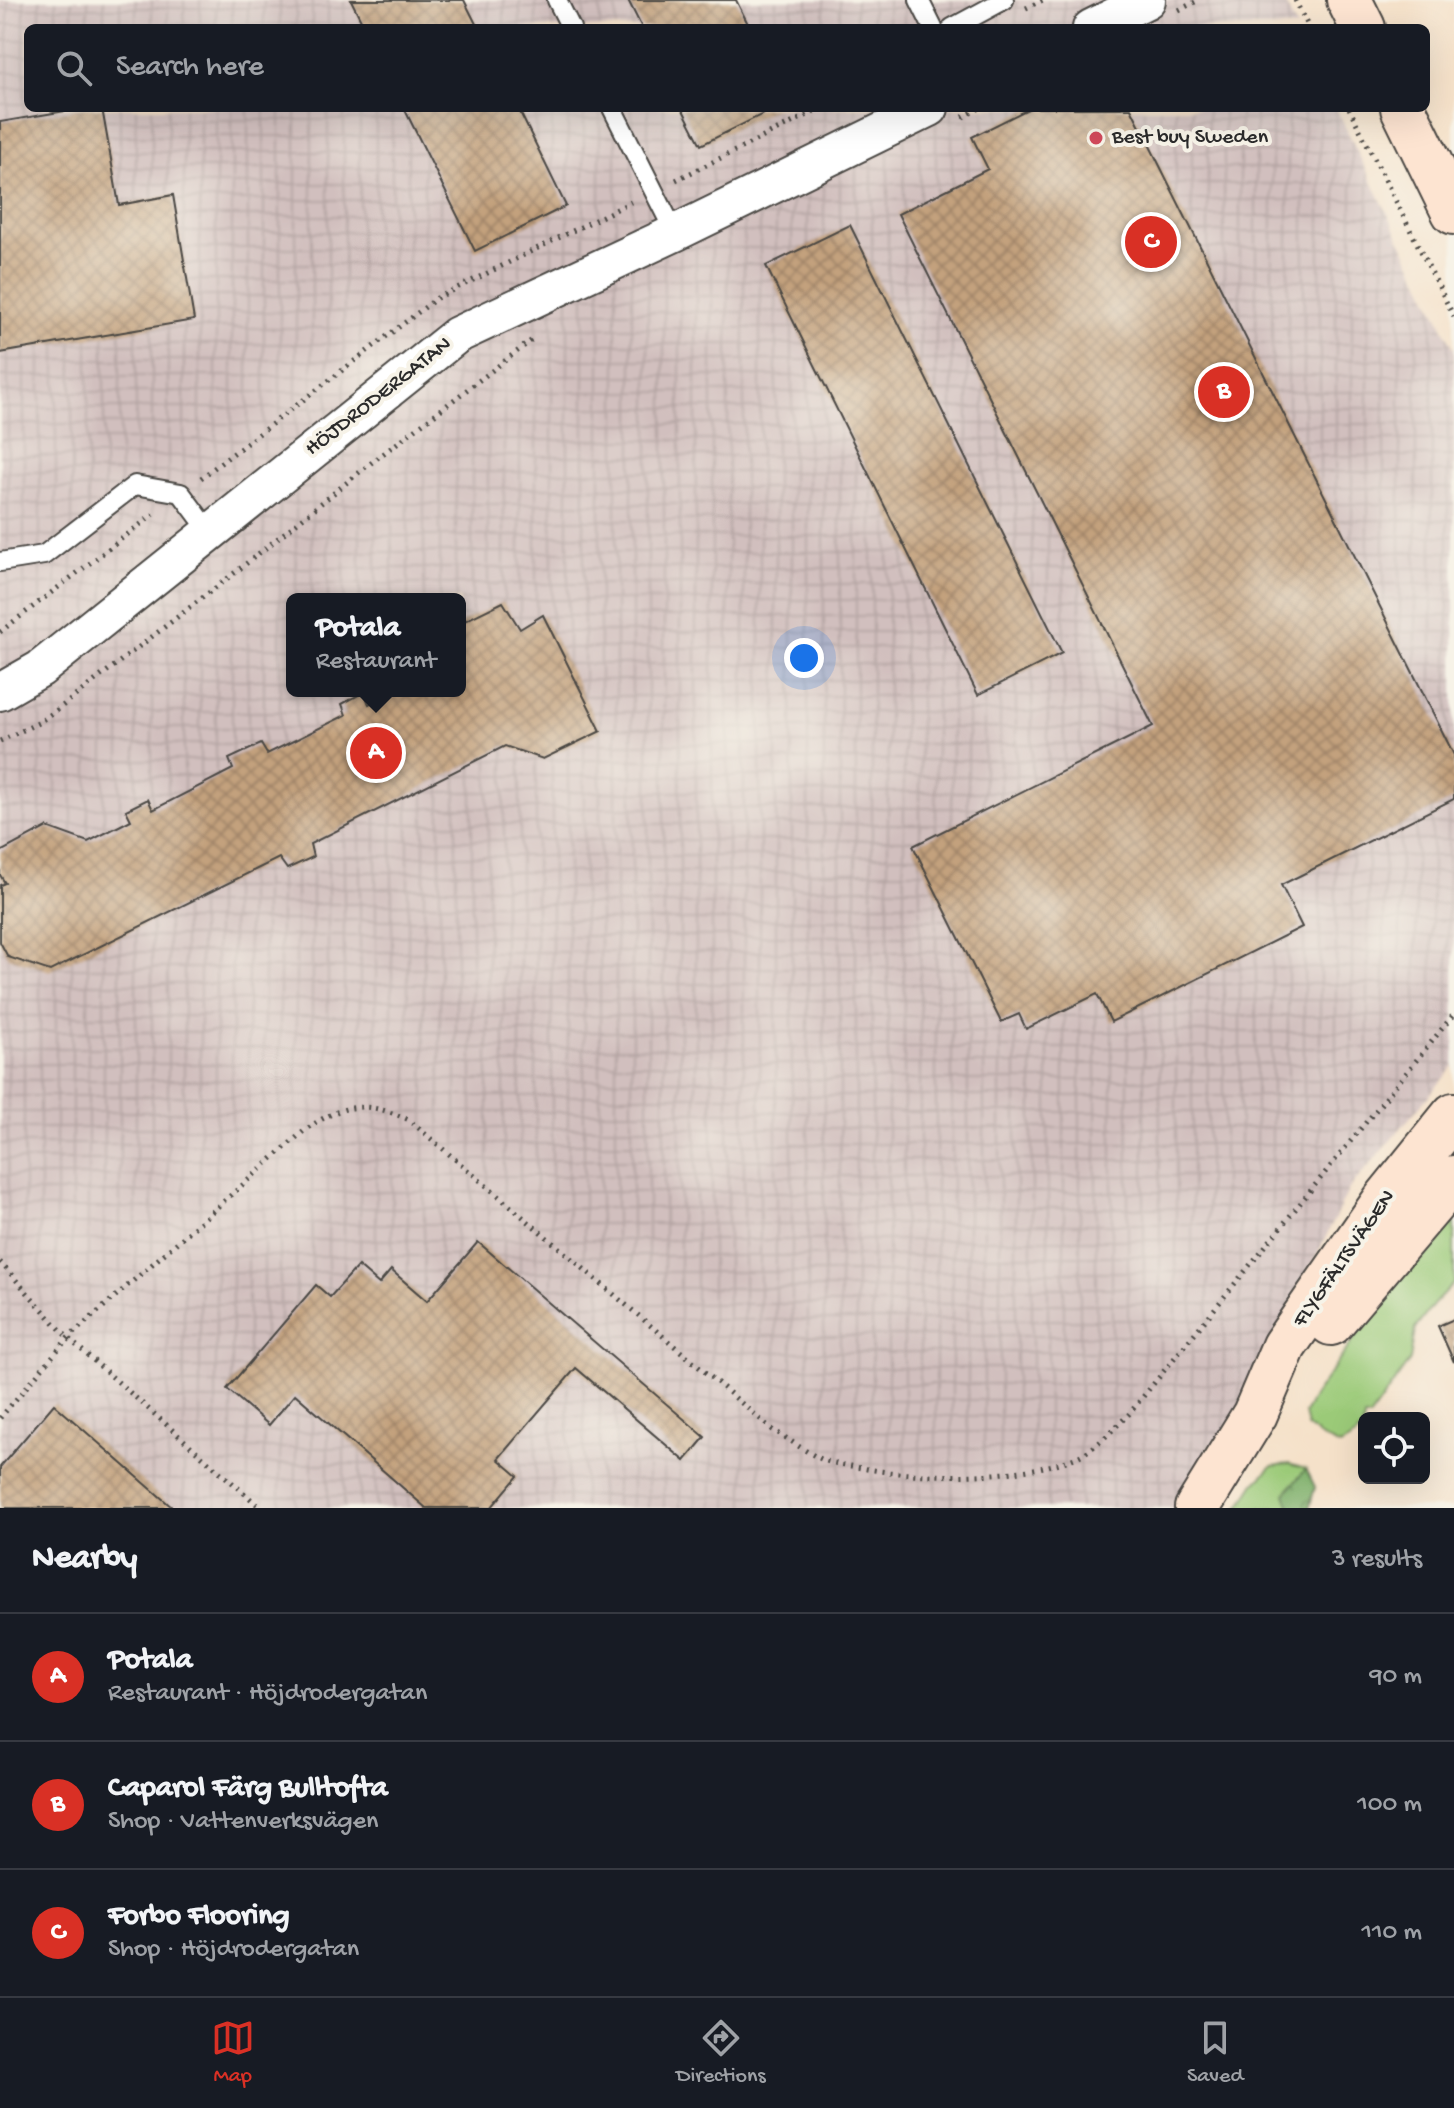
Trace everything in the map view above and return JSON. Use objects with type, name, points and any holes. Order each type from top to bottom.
[{"type":"street","points":[[1099,24],[1147,0]]},
{"type":"street","points":[[1349,0],[1361,24]]},
{"type":"street","points":[[1405,112],[1454,212]]},
{"type":"street","name":"HÖJDRODERGATAN","points":[[0,692],[40,669],[457,335],[675,233],[941,115]]},
{"type":"street","name":"FLYGFÄLTSVÄGEN","points":[[1255,1414],[1284,1346],[1386,1199],[1454,1115]]},
{"type":"street","name":"FLYGFÄLTSVÄGEN","points":[[1197,1508],[1255,1414],[1454,1178]]},
{"type":"lane","points":[[557,0],[569,24]]},
{"type":"lane","points":[[919,0],[931,24]]},
{"type":"lane","points":[[959,24],[1004,0]]},
{"type":"lane","points":[[614,112],[675,233]]},
{"type":"lane","points":[[0,562],[44,555],[135,485],[181,493],[210,532]]},
{"type":"path","points":[[1295,0],[1307,24]]},
{"type":"path","points":[[1351,112],[1454,317]]},
{"type":"path","points":[[0,741],[17,735],[61,707],[537,336]]},
{"type":"path","points":[[0,1418],[68,1338],[304,1131],[323,1117],[343,1108],[366,1105],[388,1110],[409,1120],[773,1430],[822,1460],[872,1471],[940,1475],[1009,1474],[1049,1466],[1079,1456],[1129,1414],[1454,1014]]},
{"type":"path","points":[[0,1262],[68,1338],[261,1508]]},
{"type":"shaded area","points":[[0,0],[1283,0],[1295,24],[24,24],[24,112],[1338,112],[1454,349],[1454,1066],[1349,1189],[1216,1462],[1186,1508],[0,1508]]},
{"type":"green space","points":[[1454,1214],[1454,1283],[1415,1329],[1410,1360],[1373,1412],[1358,1412],[1358,1433],[1340,1446],[1307,1427],[1304,1413],[1396,1280]]},
{"type":"green space","points":[[1289,1464],[1306,1469],[1315,1487],[1309,1508],[1239,1508],[1255,1483],[1272,1466]]},
{"type":"green space","points":[[1306,1469],[1315,1487],[1309,1508],[1290,1508],[1285,1493]]},
{"type":"building","points":[[351,0],[464,0],[476,24],[363,24]]},
{"type":"building","points":[[628,0],[736,0],[748,24],[640,24]]},
{"type":"building","points":[[59,112],[103,112],[119,205],[173,195],[194,320],[0,353],[0,122]]},
{"type":"building","points":[[406,112],[520,112],[566,206],[475,251]]},
{"type":"building","points":[[684,112],[767,112],[701,145]]},
{"type":"building","points":[[1022,112],[1133,112],[1454,755],[1454,799],[1281,885],[1302,927],[1111,1022],[1097,994],[1026,1029],[1019,1014],[1001,1022],[913,846],[1153,726],[898,214],[988,169],[972,137]]},
{"type":"building","points":[[850,225],[1062,653],[978,695],[766,266]]},
{"type":"building","points":[[503,602],[520,629],[543,615],[601,731],[543,759],[505,746],[310,844],[313,857],[287,869],[279,858],[50,971],[8,957],[0,942],[0,885],[5,883],[0,875],[0,852],[47,827],[88,842],[131,820],[126,810],[148,799],[153,810],[233,769],[229,759],[261,744],[267,754],[346,715],[342,704],[355,697],[366,697],[369,704],[382,697],[466,697],[466,620]]},
{"type":"building","points":[[478,1242],[705,1437],[685,1461],[576,1368],[498,1459],[518,1476],[491,1508],[426,1508],[295,1394],[269,1425],[227,1389],[316,1285],[330,1297],[358,1266],[379,1284],[391,1270],[427,1301]]},
{"type":"building","points":[[1454,1319],[1454,1362],[1438,1326]]},
{"type":"building","points":[[54,1404],[173,1508],[0,1508],[0,1467]]},
{"type":"place","name":"Best buy Sweden","points":[[1096,138]]},
{"type":"place","name":"Forbo Flooring","points":[[1151,242]]},
{"type":"place","name":"Caparol Färg Bulltofta","points":[[1224,392]]},
{"type":"place","name":"Potala","points":[[376,753]]}]
